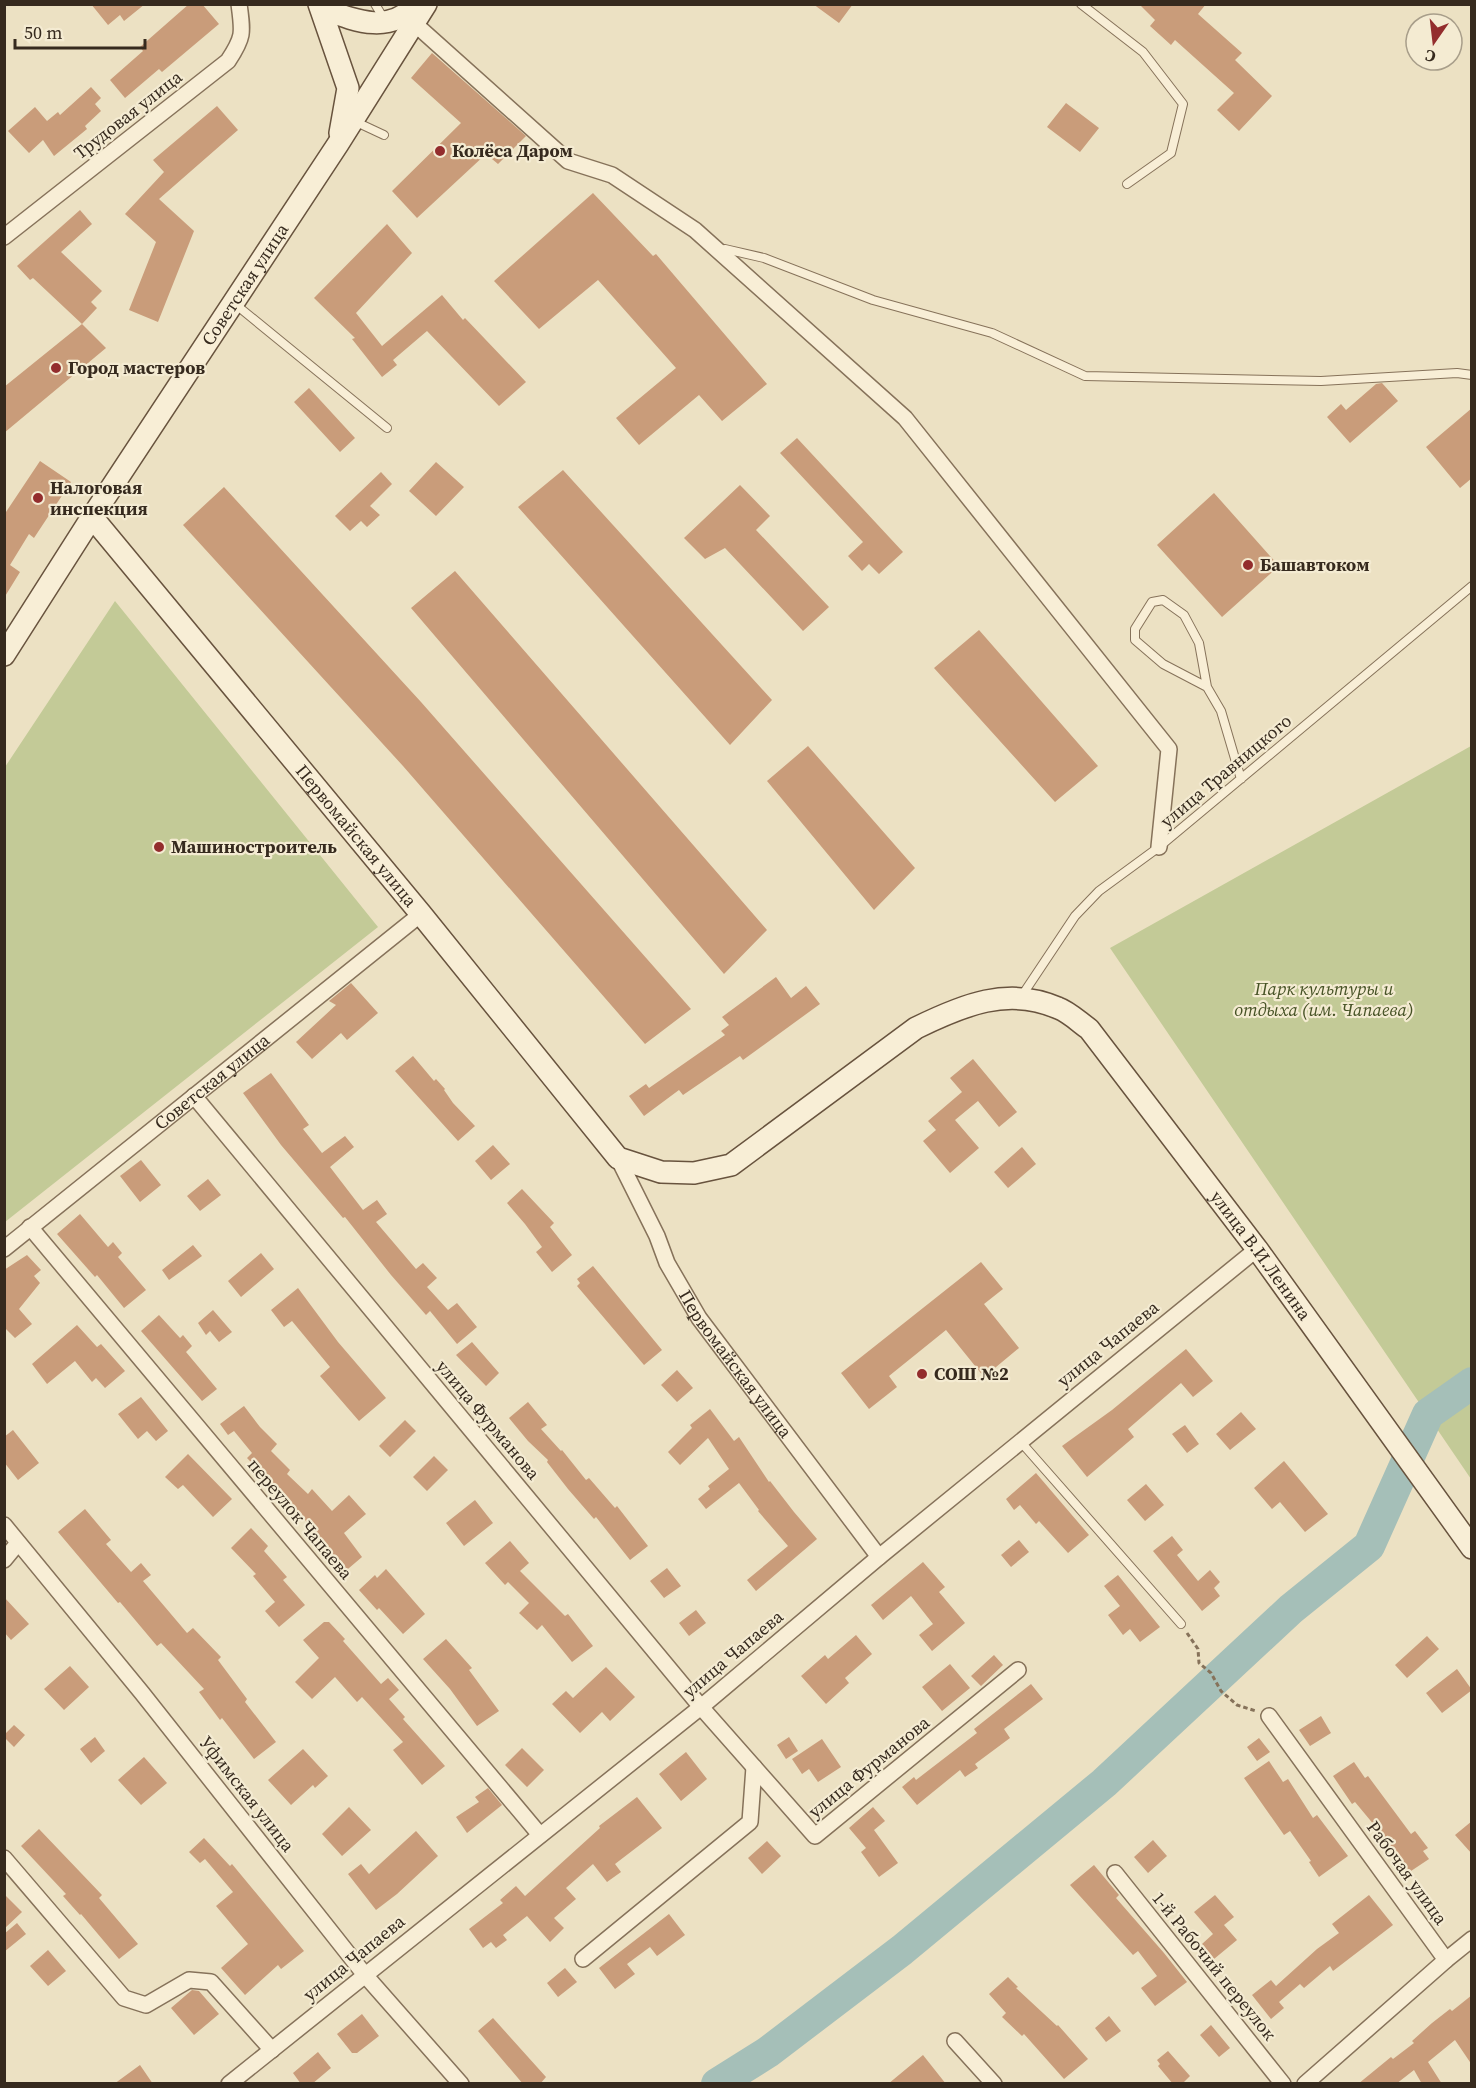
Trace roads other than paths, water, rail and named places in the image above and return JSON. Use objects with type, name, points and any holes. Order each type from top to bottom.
[{"type":"main road","name":"Советская улица","points":[[4,655],[92,517],[338,144],[416,14],[426,4]]},
{"type":"main road","points":[[320,7],[357,21],[386,23],[416,14]]},
{"type":"main road","points":[[320,7],[348,88],[338,144]]},
{"type":"main road","name":"Первомайская улица","points":[[92,517],[421,914],[618,1158]]},
{"type":"main road","points":[[618,1158],[661,1172],[694,1173],[731,1165],[916,1028],[950,1011],[989,999],[1021,997]]},
{"type":"main road","name":"улица В.И.Ленина","points":[[1021,997],[1060,1008],[1089,1029],[1257,1249],[1472,1548]]},
{"type":"street","name":"Трудовая улица","points":[[4,237],[228,62],[239,45],[243,32],[239,4]]},
{"type":"street","points":[[416,14],[568,161],[612,175],[694,230],[905,418],[1169,749],[1159,847]]},
{"type":"street","name":"Советская улица","points":[[4,1250],[421,914]]},
{"type":"street","name":"улица Фурманова","points":[[194,1096],[701,1707],[815,1836],[1018,1670]]},
{"type":"street","name":"Первомайская улица","points":[[618,1158],[657,1236],[667,1263],[699,1318],[879,1557]]},
{"type":"street","name":"переулок Чапаева","points":[[30,1227],[540,1835]]},
{"type":"street","name":"улица Чапаева","points":[[229,2084],[701,1707],[879,1557],[1257,1249]]},
{"type":"street","name":"Уфимская улица","points":[[4,1525],[142,1693],[365,1975],[461,2084]]},
{"type":"street","points":[[4,1560],[18,1543]]},
{"type":"street","name":"Рабочая улица","points":[[1269,1716],[1446,1960]]},
{"type":"street","points":[[583,1959],[750,1822],[754,1767]]},
{"type":"street","points":[[4,1858],[124,1998],[146,2005],[189,1980],[211,1982],[272,2050]]},
{"type":"street","name":"1-й Рабочий переулок","points":[[1115,1873],[1283,2084]]},
{"type":"street","points":[[1305,2084],[1472,1939]]},
{"type":"street","points":[[955,2041],[994,2084]]},
{"type":"lane","points":[[375,4],[386,23]]},
{"type":"lane","points":[[1081,4],[1143,52],[1183,104],[1171,153],[1127,184]]},
{"type":"lane","points":[[352,121],[384,135]]},
{"type":"lane","points":[[718,251],[725,249],[764,258],[873,300],[992,333],[1084,376],[1321,381],[1457,373],[1472,375]]},
{"type":"lane","points":[[234,303],[387,428]]},
{"type":"lane","name":"улица Травницкого","points":[[1021,997],[1075,916],[1099,891],[1159,847],[1472,586]]},
{"type":"lane","points":[[1207,687],[1163,664],[1135,640],[1135,628],[1152,602],[1163,600],[1184,615],[1199,644],[1207,687],[1221,711],[1241,778]]},
{"type":"lane","points":[[1020,1441],[1181,1624]]},
{"type":"waterway","points":[[717,2084],[768,2052],[902,1950],[1104,1783],[1291,1609],[1369,1546],[1428,1414],[1472,1383]]},
{"type":"place","name":"Колёса Даром","points":[[440,151]]},
{"type":"place","name":"Город мастеров","points":[[56,368]]},
{"type":"place","name":"Налоговая инспекция","points":[[38,498]]},
{"type":"place","name":"Башавтоком","points":[[1248,565]]},
{"type":"place","name":"Машиностроитель","points":[[159,847]]},
{"type":"place","name":"СОШ №2","points":[[922,1374]]},
{"type":"park label","name":"Парк культуры и отдыха (им. Чапаева)","points":[[1324,999]]}]
